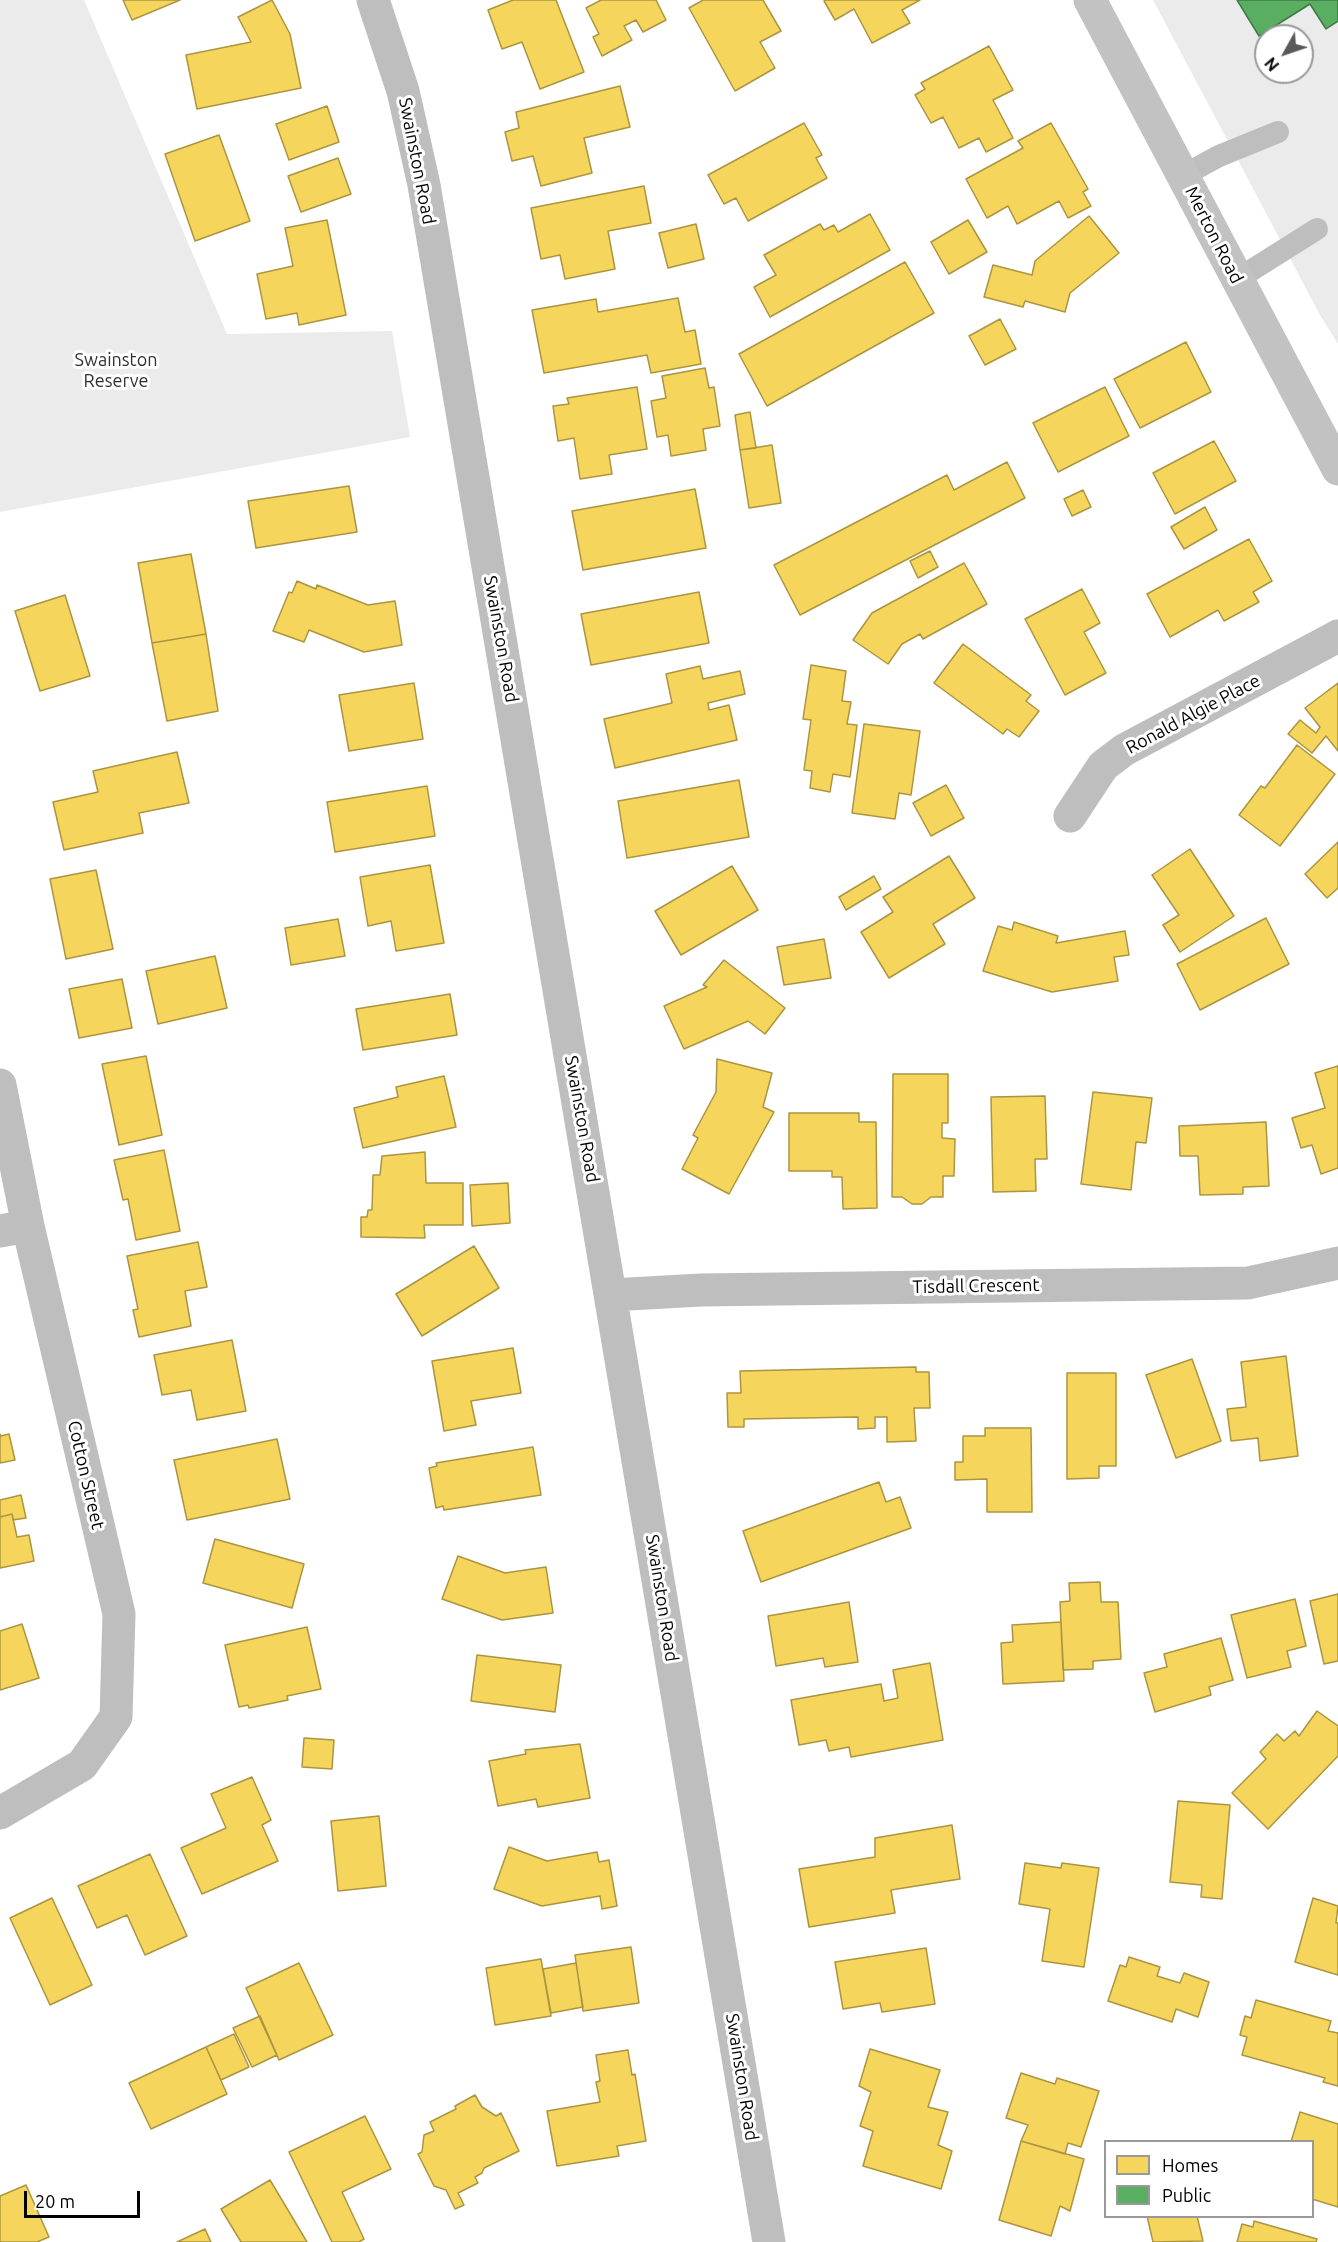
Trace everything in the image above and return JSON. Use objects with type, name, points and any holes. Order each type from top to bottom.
[{"type":"main road","name":"Merton Road","points":[[1090,0],[1184,175],[1236,280],[1338,469]]},
{"type":"street","name":"Swainston Road","points":[[373,0],[403,91],[424,185],[769,2242]]},
{"type":"street","name":"Ronald Algie Place","points":[[1070,816],[1103,766],[1124,750],[1338,636]]},
{"type":"street","name":"Cotton Street","points":[[0,1085],[14,1228],[118,1614],[116,1717],[82,1765],[0,1813]]},
{"type":"street","name":"Tisdall Crescent","points":[[611,1295],[701,1290],[1248,1282],[1338,1263]]},
{"type":"lane","points":[[1184,175],[1219,156],[1278,132]]},
{"type":"lane","points":[[1236,280],[1317,229]]},
{"type":"green space","name":"Swainston Reserve","points":[[0,0],[84,0],[227,334],[392,331],[410,437],[0,512]]},
{"type":"green space","points":[[1153,0],[1338,0],[1338,344],[1320,315]]},
{"type":"building: Homes","points":[[123,0],[180,0],[132,20]]},
{"type":"building: Homes","points":[[272,0],[290,34],[301,88],[197,109],[186,55],[251,42],[238,17]]},
{"type":"building: Homes","points":[[513,0],[556,0],[584,72],[540,89],[522,42],[502,49],[488,10]]},
{"type":"building: Homes","points":[[601,0],[656,0],[666,20],[643,32],[636,20],[624,26],[632,40],[602,56],[593,37],[599,34],[586,8]]},
{"type":"building: Homes","points":[[703,0],[763,0],[781,31],[760,42],[775,68],[735,91],[689,8]]},
{"type":"building: Homes","points":[[920,0],[902,10],[910,23],[872,43],[854,9],[835,20],[824,1]]},
{"type":"building: Homes","points":[[989,46],[1013,90],[993,100],[1013,138],[986,152],[979,138],[959,148],[943,117],[931,123],[915,95],[925,89],[921,83]]},
{"type":"building: Homes","points":[[620,86],[630,127],[584,138],[592,173],[541,186],[533,156],[512,161],[505,132],[519,128],[516,112]]},
{"type":"building: Homes","points":[[327,106],[339,142],[289,160],[276,124]]},
{"type":"building: Homes","points":[[804,123],[822,155],[816,158],[827,178],[748,221],[736,198],[724,204],[708,175]]},
{"type":"building: Homes","points":[[1051,123],[1088,189],[1083,192],[1091,206],[1068,218],[1059,201],[1017,224],[1008,206],[987,218],[966,179],[1023,148],[1018,141]]},
{"type":"building: Homes","points":[[219,135],[250,221],[195,241],[165,154]]},
{"type":"building: Homes","points":[[338,158],[351,194],[301,212],[288,176]]},
{"type":"building: Homes","points":[[644,186],[651,223],[608,231],[615,269],[565,279],[560,255],[541,259],[531,208]]},
{"type":"building: Homes","points":[[870,214],[890,250],[770,317],[754,287],[776,275],[764,255],[820,224],[824,230],[834,225],[838,232]]},
{"type":"building: Homes","points":[[1089,216],[1119,253],[1070,293],[1065,312],[1025,301],[1023,307],[984,297],[993,265],[1032,275],[1035,261]]},
{"type":"building: Homes","points":[[327,220],[346,315],[299,325],[297,313],[266,319],[257,274],[293,266],[285,228]]},
{"type":"building: Homes","points":[[968,220],[987,252],[949,274],[931,242]]},
{"type":"building: Homes","points":[[696,224],[704,259],[668,268],[659,233]]},
{"type":"building: Homes","points":[[905,262],[934,313],[767,406],[739,354]]},
{"type":"building: Homes","points":[[678,298],[685,332],[695,330],[701,364],[651,373],[647,355],[544,373],[532,310],[596,299],[598,312]]},
{"type":"building: Homes","points":[[1000,319],[1016,349],[985,365],[969,336]]},
{"type":"building: Homes","points":[[1186,342],[1211,392],[1140,428],[1114,379]]},
{"type":"building: Homes","points":[[705,368],[709,388],[714,387],[720,426],[703,429],[706,450],[671,456],[668,435],[657,437],[651,401],[666,398],[662,376]]},
{"type":"building: Homes","points":[[637,387],[647,449],[609,455],[612,474],[580,479],[574,438],[558,441],[553,406],[569,404],[567,398]]},
{"type":"building: Homes","points":[[1105,387],[1129,436],[1058,472],[1033,423]]},
{"type":"building: Homes","points":[[750,412],[756,448],[740,450],[735,415]]},
{"type":"building: Homes","points":[[1214,441],[1236,481],[1175,514],[1153,473]]},
{"type":"building: Homes","points":[[772,445],[781,503],[749,508],[740,450]]},
{"type":"building: Homes","points":[[1007,462],[1025,498],[800,615],[774,565],[947,475],[954,490]]},
{"type":"building: Homes","points":[[349,486],[357,532],[256,548],[248,501]]},
{"type":"building: Homes","points":[[695,489],[706,548],[583,570],[572,511]]},
{"type":"building: Homes","points":[[1083,490],[1091,507],[1072,516],[1064,499]]},
{"type":"building: Homes","points":[[1205,507],[1217,530],[1184,549],[1171,527]]},
{"type":"building: Homes","points":[[1249,539],[1272,581],[1253,592],[1259,602],[1224,621],[1218,610],[1170,637],[1147,594]]},
{"type":"building: Homes","points":[[930,551],[938,567],[918,578],[910,561]]},
{"type":"building: Homes","points":[[191,554],[206,634],[152,643],[138,563]]},
{"type":"building: Homes","points":[[964,563],[987,604],[923,639],[920,634],[902,644],[888,664],[853,640],[872,613]]},
{"type":"building: Homes","points":[[297,581],[316,589],[317,585],[368,605],[395,601],[402,645],[364,652],[309,630],[304,642],[273,631],[289,592],[292,593]]},
{"type":"building: Homes","points":[[1082,589],[1100,623],[1084,632],[1106,673],[1065,695],[1025,619]]},
{"type":"building: Homes","points":[[699,592],[709,643],[591,665],[581,614]]},
{"type":"building: Homes","points":[[65,595],[90,676],[40,691],[15,611]]},
{"type":"building: Homes","points":[[206,634],[218,711],[167,721],[152,643]]},
{"type":"building: Homes","points":[[963,644],[1031,695],[1026,701],[1039,711],[1019,737],[1007,729],[1003,734],[934,683]]},
{"type":"building: Homes","points":[[811,665],[846,671],[842,701],[851,702],[847,724],[857,725],[850,777],[833,774],[830,792],[810,788],[812,771],[804,770],[811,720],[803,719]]},
{"type":"building: Homes","points":[[700,666],[703,679],[740,671],[745,694],[708,703],[709,710],[729,705],[737,740],[615,768],[604,719],[672,703],[666,674]]},
{"type":"building: Homes","points":[[414,683],[423,739],[349,751],[339,695]]},
{"type":"building: Homes","points":[[1338,683],[1338,751],[1326,736],[1312,753],[1288,734],[1300,720],[1316,733],[1320,727],[1305,708]]},
{"type":"building: Homes","points":[[864,724],[920,731],[911,795],[899,793],[895,819],[852,813]]},
{"type":"building: Homes","points":[[1297,745],[1335,774],[1280,846],[1239,815],[1261,786],[1265,788]]},
{"type":"building: Homes","points":[[177,752],[189,803],[139,813],[143,833],[64,850],[53,802],[98,792],[93,771]]},
{"type":"building: Homes","points":[[739,780],[749,837],[627,858],[618,801]]},
{"type":"building: Homes","points":[[946,785],[964,818],[931,836],[913,803]]},
{"type":"building: Homes","points":[[427,786],[435,836],[335,852],[327,802]]},
{"type":"building: Homes","points":[[1338,842],[1338,888],[1327,898],[1305,874]]},
{"type":"building: Homes","points":[[1190,849],[1234,916],[1180,952],[1163,925],[1179,915],[1152,875]]},
{"type":"building: Homes","points":[[949,856],[975,898],[933,924],[945,944],[889,978],[861,932],[893,912],[883,897]]},
{"type":"building: Homes","points":[[430,865],[444,943],[396,951],[391,921],[368,926],[360,877]]},
{"type":"building: Homes","points":[[732,866],[758,910],[681,955],[655,911]]},
{"type":"building: Homes","points":[[96,870],[113,949],[66,959],[50,879]]},
{"type":"building: Homes","points":[[874,876],[881,889],[846,910],[839,897]]},
{"type":"building: Homes","points":[[1266,918],[1289,964],[1200,1010],[1177,964]]},
{"type":"building: Homes","points":[[338,919],[345,956],[291,965],[285,928]]},
{"type":"building: Homes","points":[[1014,922],[1058,936],[1056,943],[1125,931],[1129,955],[1114,957],[1118,981],[1052,992],[983,971],[998,926],[1012,930]]},
{"type":"building: Homes","points":[[824,939],[831,978],[784,985],[777,947]]},
{"type":"building: Homes","points":[[215,956],[227,1008],[158,1024],[146,971]]},
{"type":"building: Homes","points":[[724,960],[785,1008],[765,1034],[748,1021],[684,1049],[664,1006],[707,987],[703,985]]},
{"type":"building: Homes","points":[[122,979],[132,1028],[79,1038],[69,989]]},
{"type":"building: Homes","points":[[450,994],[457,1035],[363,1050],[356,1009]]},
{"type":"building: Homes","points":[[146,1056],[162,1135],[119,1145],[102,1064]]},
{"type":"building: Homes","points":[[717,1059],[772,1073],[763,1107],[774,1112],[729,1194],[682,1169],[698,1138],[693,1135],[716,1092]]},
{"type":"building: Homes","points":[[1338,1066],[1338,1168],[1321,1174],[1312,1145],[1301,1148],[1292,1118],[1325,1108],[1315,1073]]},
{"type":"building: Homes","points":[[893,1074],[948,1074],[948,1123],[942,1123],[942,1138],[955,1139],[954,1176],[943,1176],[943,1197],[931,1197],[922,1204],[912,1204],[902,1197],[892,1197]]},
{"type":"building: Homes","points":[[444,1076],[456,1127],[363,1148],[354,1108],[398,1097],[396,1087]]},
{"type":"building: Homes","points":[[1093,1092],[1152,1098],[1146,1143],[1136,1142],[1131,1190],[1081,1184]]},
{"type":"building: Homes","points":[[1045,1096],[1047,1159],[1035,1159],[1036,1191],[993,1192],[991,1097]]},
{"type":"building: Homes","points":[[789,1113],[859,1113],[859,1122],[876,1122],[877,1208],[843,1209],[842,1177],[832,1177],[832,1171],[789,1171]]},
{"type":"building: Homes","points":[[1266,1122],[1269,1186],[1243,1187],[1243,1194],[1200,1195],[1198,1156],[1180,1156],[1179,1126]]},
{"type":"building: Homes","points":[[164,1150],[180,1231],[136,1240],[128,1199],[123,1200],[114,1160]]},
{"type":"building: Homes","points":[[425,1152],[426,1183],[463,1183],[463,1225],[424,1225],[425,1238],[361,1237],[361,1217],[367,1217],[368,1210],[372,1210],[373,1175],[380,1175],[382,1156]]},
{"type":"building: Homes","points":[[508,1183],[510,1223],[472,1226],[470,1185]]},
{"type":"building: Homes","points":[[198,1242],[207,1287],[185,1291],[191,1326],[139,1337],[133,1310],[138,1309],[127,1256]]},
{"type":"building: Homes","points":[[474,1246],[499,1288],[422,1336],[396,1294]]},
{"type":"building: Homes","points":[[232,1340],[246,1411],[197,1420],[191,1390],[162,1395],[154,1355]]},
{"type":"building: Homes","points":[[513,1348],[521,1393],[471,1401],[476,1425],[444,1431],[432,1361]]},
{"type":"building: Homes","points":[[1286,1356],[1298,1456],[1260,1461],[1258,1438],[1231,1441],[1227,1409],[1246,1407],[1241,1362]]},
{"type":"building: Homes","points":[[1192,1359],[1221,1441],[1176,1458],[1146,1375]]},
{"type":"building: Homes","points":[[916,1367],[916,1372],[929,1372],[930,1408],[914,1408],[916,1441],[887,1442],[887,1417],[875,1417],[875,1428],[858,1429],[858,1417],[744,1419],[744,1427],[728,1427],[727,1393],[741,1393],[740,1371]]},
{"type":"building: Homes","points":[[1067,1373],[1116,1373],[1116,1466],[1099,1466],[1099,1478],[1067,1479]]},
{"type":"building: Homes","points":[[985,1428],[1031,1428],[1032,1512],[987,1512],[987,1479],[955,1480],[955,1462],[963,1462],[963,1436],[985,1436]]},
{"type":"building: Homes","points":[[0,1434],[1,1436],[9,1434],[15,1460],[0,1463]]},
{"type":"building: Homes","points":[[277,1439],[290,1499],[187,1520],[174,1460]]},
{"type":"building: Homes","points":[[533,1447],[541,1495],[444,1510],[443,1506],[436,1508],[429,1468],[437,1466],[436,1463]]},
{"type":"building: Homes","points":[[879,1482],[886,1502],[900,1497],[911,1528],[761,1582],[743,1531]]},
{"type":"building: Homes","points":[[21,1495],[26,1518],[13,1520],[12,1514],[0,1517],[0,1500]]},
{"type":"building: Homes","points":[[12,1514],[17,1537],[29,1535],[34,1561],[0,1568],[0,1517]]},
{"type":"building: Homes","points":[[215,1539],[304,1564],[292,1608],[203,1583]]},
{"type":"building: Homes","points":[[458,1556],[505,1573],[546,1567],[553,1613],[502,1620],[442,1599]]},
{"type":"building: Homes","points":[[1100,1582],[1101,1602],[1118,1602],[1121,1659],[1093,1661],[1093,1669],[1063,1670],[1060,1602],[1070,1601],[1069,1583]]},
{"type":"building: Homes","points":[[1338,1594],[1338,1661],[1324,1664],[1310,1601]]},
{"type":"building: Homes","points":[[1295,1599],[1306,1646],[1287,1651],[1291,1667],[1247,1678],[1231,1615]]},
{"type":"building: Homes","points":[[849,1602],[858,1662],[825,1667],[823,1658],[776,1666],[768,1616]]},
{"type":"building: Homes","points":[[1061,1622],[1064,1681],[1003,1684],[1001,1643],[1013,1642],[1012,1625]]},
{"type":"building: Homes","points":[[22,1624],[39,1678],[0,1690],[0,1631]]},
{"type":"building: Homes","points":[[307,1627],[321,1689],[287,1696],[288,1700],[249,1708],[248,1705],[239,1707],[225,1645]]},
{"type":"building: Homes","points":[[1221,1638],[1233,1680],[1209,1687],[1211,1695],[1155,1712],[1144,1673],[1167,1667],[1164,1654]]},
{"type":"building: Homes","points":[[477,1655],[561,1665],[555,1712],[471,1701]]},
{"type":"building: Homes","points":[[930,1663],[943,1740],[851,1757],[849,1747],[829,1751],[826,1740],[799,1745],[791,1700],[881,1684],[884,1701],[898,1698],[893,1670]]},
{"type":"building: Homes","points":[[1317,1711],[1338,1726],[1338,1756],[1268,1829],[1232,1793],[1266,1759],[1260,1752],[1277,1734],[1284,1741],[1295,1731],[1299,1736]]},
{"type":"building: Homes","points":[[304,1738],[334,1740],[332,1769],[302,1767]]},
{"type":"building: Homes","points":[[580,1744],[590,1798],[538,1807],[536,1799],[498,1806],[489,1761],[526,1754],[525,1750]]},
{"type":"building: Homes","points":[[252,1777],[271,1820],[262,1825],[278,1861],[202,1894],[181,1848],[226,1828],[211,1794]]},
{"type":"building: Homes","points":[[1178,1801],[1230,1805],[1222,1899],[1201,1897],[1202,1885],[1170,1882]]},
{"type":"building: Homes","points":[[379,1816],[386,1886],[338,1891],[331,1821]]},
{"type":"building: Homes","points":[[952,1825],[960,1879],[891,1890],[895,1913],[809,1927],[799,1869],[875,1857],[875,1838]]},
{"type":"building: Homes","points":[[509,1847],[547,1861],[597,1852],[599,1862],[609,1860],[617,1906],[602,1909],[600,1896],[542,1906],[494,1889]]},
{"type":"building: Homes","points":[[150,1854],[187,1936],[145,1955],[127,1915],[97,1928],[78,1886]]},
{"type":"building: Homes","points":[[1025,1863],[1061,1868],[1062,1863],[1099,1868],[1084,1967],[1042,1961],[1050,1909],[1019,1904]]},
{"type":"building: Homes","points":[[52,1898],[92,1985],[50,2005],[10,1918]]},
{"type":"building: Homes","points":[[1313,1898],[1338,1906],[1336,1923],[1338,1923],[1338,1975],[1295,1962]]},
{"type":"building: Homes","points":[[631,1947],[639,2003],[583,2011],[575,1955]]},
{"type":"building: Homes","points":[[926,1948],[935,2004],[882,2012],[880,2003],[843,2009],[835,1962]]},
{"type":"building: Homes","points":[[1129,1957],[1160,1967],[1157,1976],[1180,1983],[1184,1973],[1209,1982],[1198,2017],[1176,2009],[1172,2022],[1108,2001],[1120,1965],[1126,1967]]},
{"type":"building: Homes","points":[[541,1959],[551,2016],[495,2025],[486,1968]]},
{"type":"building: Homes","points":[[299,1963],[333,2035],[279,2060],[246,1988]]},
{"type":"building: Homes","points":[[576,1963],[583,2007],[551,2013],[543,1969]]},
{"type":"building: Homes","points":[[1256,2000],[1331,2021],[1328,2031],[1338,2033],[1338,2086],[1323,2082],[1325,2078],[1242,2055],[1247,2037],[1240,2035],[1245,2016],[1251,2018]]},
{"type":"building: Homes","points":[[260,2016],[277,2055],[252,2067],[233,2028]]},
{"type":"building: Homes","points":[[234,2034],[249,2067],[221,2080],[206,2047]]},
{"type":"building: Homes","points":[[206,2047],[227,2094],[151,2129],[129,2083]]},
{"type":"building: Homes","points":[[870,2049],[940,2070],[928,2107],[948,2112],[938,2145],[952,2151],[941,2189],[863,2166],[873,2131],[860,2126],[871,2092],[859,2086]]},
{"type":"building: Homes","points":[[628,2050],[632,2075],[635,2074],[646,2141],[617,2146],[619,2156],[557,2166],[547,2111],[600,2102],[596,2082],[600,2081],[596,2055]]},
{"type":"building: Homes","points":[[1021,2073],[1055,2084],[1057,2078],[1099,2091],[1081,2147],[1068,2143],[1065,2154],[1021,2141],[1028,2125],[1006,2118]]},
{"type":"building: Homes","points":[[475,2095],[482,2107],[496,2116],[501,2113],[519,2151],[484,2168],[482,2173],[475,2177],[478,2183],[458,2193],[464,2205],[455,2209],[446,2190],[434,2186],[418,2154],[422,2152],[424,2135],[434,2131],[430,2122],[456,2109],[455,2106]]},
{"type":"building: Homes","points":[[1300,2112],[1338,2124],[1338,2207],[1314,2200],[1314,2140],[1292,2140]]},
{"type":"building: Homes","points":[[365,2116],[391,2169],[342,2192],[364,2239],[359,2242],[332,2242],[289,2152]]},
{"type":"building: Homes","points":[[1021,2141],[1084,2159],[1070,2211],[1060,2206],[1051,2236],[999,2220]]},
{"type":"building: Homes","points":[[270,2180],[307,2242],[241,2242],[221,2209]]},
{"type":"building: Homes","points":[[26,2185],[49,2237],[37,2242],[0,2242],[0,2196]]},
{"type":"building: Homes","points":[[1147,2218],[1197,2218],[1203,2241],[1153,2242]]},
{"type":"building: Homes","points":[[1254,2221],[1317,2239],[1316,2242],[1237,2242],[1242,2224],[1253,2227]]},
{"type":"building: Homes","points":[[205,2229],[211,2242],[177,2242]]},
{"type":"building: Public","points":[[1237,0],[1338,0],[1338,21],[1326,29],[1310,4],[1278,24],[1254,24],[1254,28]]}]
